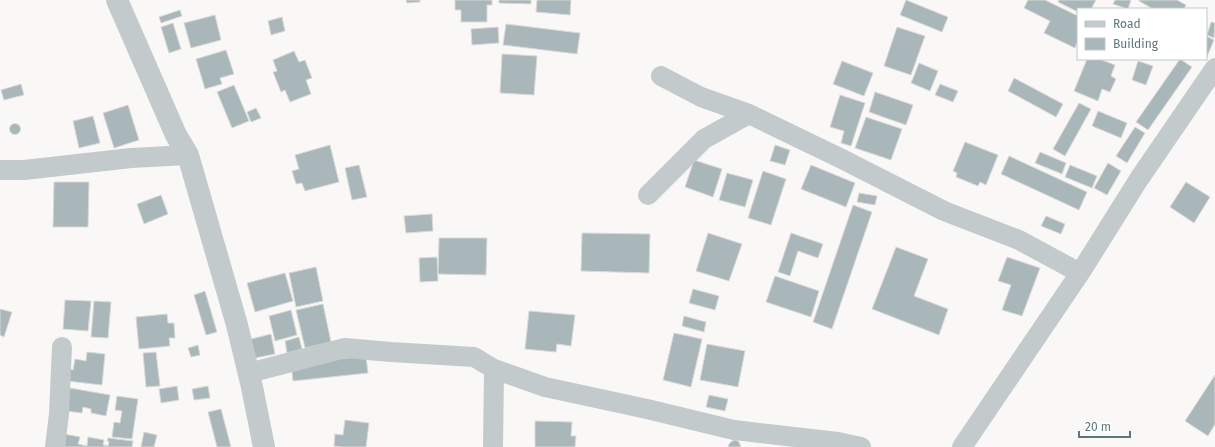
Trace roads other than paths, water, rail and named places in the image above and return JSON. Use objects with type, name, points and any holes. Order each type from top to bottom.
[{"type":"street","points":[[117,0],[176,135],[188,154],[237,325],[264,447]]},
{"type":"street","points":[[962,447],[1080,273],[1139,179],[1215,68]]},
{"type":"street","points":[[661,76],[701,97],[749,114],[944,211],[1019,240],[1080,273]]},
{"type":"street","points":[[648,195],[704,139],[749,114]]},
{"type":"street","points":[[0,170],[24,170],[132,158],[188,154]]},
{"type":"street","points":[[55,447],[59,414],[62,347]]},
{"type":"street","points":[[248,373],[345,348],[474,357],[494,369],[545,387],[647,408],[734,430],[838,442],[861,447]]},
{"type":"street","points":[[493,447],[494,369]]}]
